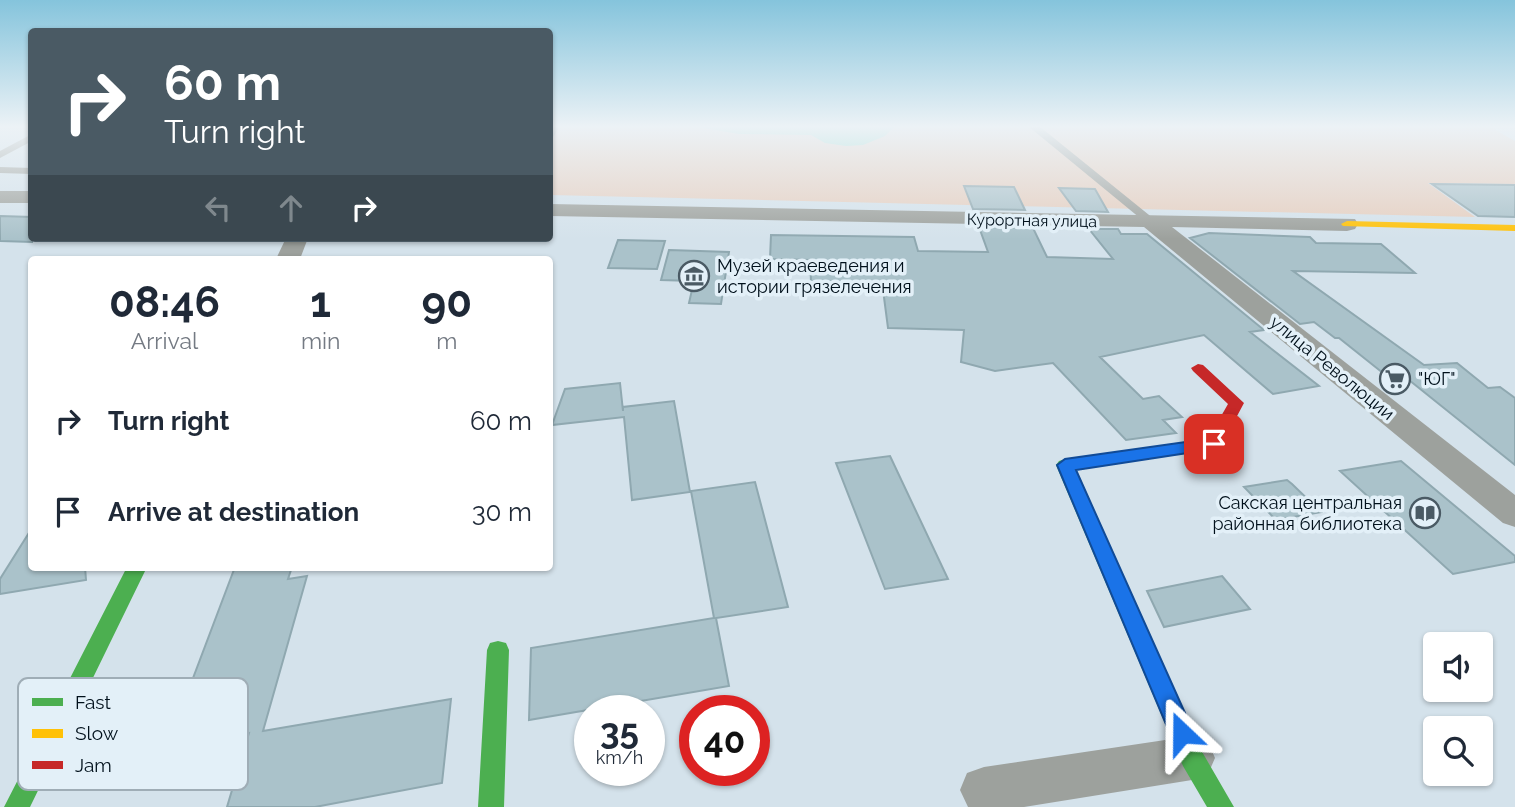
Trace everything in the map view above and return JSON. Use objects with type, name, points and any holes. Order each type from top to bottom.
[{"type":"street","points":[[0,197],[28,197]]},
{"type":"street","name":"Курортная улица","points":[[553,209],[1515,228]]},
{"type":"street","name":"улица Революции","points":[[1150,221],[1515,514]]},
{"type":"street","points":[[1198,368],[1236,402],[1214,444],[1065,465],[1192,758],[1221,807]]},
{"type":"street","points":[[82,678],[135,571]]},
{"type":"street","points":[[491,807],[498,650]]},
{"type":"street","points":[[984,790],[1192,758]]},
{"type":"street","points":[[17,807],[26,790]]},
{"type":"lane","points":[[1079,164],[1150,221]]},
{"type":"lane","points":[[0,170],[28,171]]},
{"type":"shaded area","points":[[553,164],[1515,164],[1515,184],[1428,183],[1475,217],[553,195]]},
{"type":"building","points":[[1432,184],[1515,185],[1515,217],[1478,216]]},
{"type":"building","points":[[964,186],[1014,187],[1025,210],[973,209]]},
{"type":"building","points":[[1059,188],[1095,189],[1108,212],[1076,211]]},
{"type":"building","points":[[0,216],[28,217],[28,242],[0,241]]},
{"type":"building","points":[[979,227],[1033,228],[1047,257],[1113,259],[1089,229],[1118,229],[1121,234],[1147,234],[1264,330],[1250,332],[1319,386],[1273,394],[1204,335],[1100,357],[1143,399],[1159,396],[1182,417],[1163,420],[1176,433],[1126,440],[1053,363],[995,371],[961,362],[964,330],[888,328],[882,282],[811,281],[810,260],[770,259],[771,235],[914,237],[918,251],[988,252]]},
{"type":"building","points":[[1209,233],[1310,237],[1316,243],[1381,244],[1415,273],[1293,271],[1424,365],[1457,363],[1488,388],[1500,387],[1515,398],[1515,465],[1409,380],[1393,381],[1339,338],[1335,338],[1314,322],[1300,324],[1190,238]]},
{"type":"building","points":[[618,240],[665,241],[657,269],[608,268]]},
{"type":"building","name":"Музей краеведения и истории грязелечения","points":[[669,250],[729,252],[721,304],[689,303],[694,281],[661,280]]},
{"type":"building","points":[[620,383],[623,411],[623,407],[674,401],[690,492],[632,500],[624,417],[553,425],[565,389]]},
{"type":"building","points":[[890,456],[948,579],[885,589],[836,463]]},
{"type":"building","name":"Сакская центральная районная библиотека","points":[[1401,461],[1515,556],[1515,562],[1453,574],[1340,471]]},
{"type":"building","points":[[1287,480],[1321,512],[1276,520],[1244,487]]},
{"type":"building","points":[[755,482],[788,607],[716,618],[729,686],[665,697],[574,695],[574,712],[529,720],[531,648],[714,618],[691,491]]},
{"type":"building","points":[[28,534],[28,571],[85,571],[86,580],[0,594],[0,579]]},
{"type":"building","points":[[233,571],[291,571],[288,579],[307,576],[263,731],[451,699],[442,783],[315,807],[227,807],[232,790],[248,790],[248,678],[193,678]]},
{"type":"building","points":[[1222,576],[1250,609],[1164,627],[1147,591]]},
{"type":"traffic: fast","points":[[1128,456],[1065,465],[1192,758],[1221,807]]},
{"type":"traffic: fast","points":[[82,678],[135,571]]},
{"type":"traffic: fast","points":[[491,807],[498,650]]},
{"type":"traffic: fast","points":[[17,807],[26,790]]},
{"type":"traffic: slow","points":[[1347,224],[1515,228]]},
{"type":"traffic: jam","points":[[1128,456],[1214,444],[1236,403],[1198,368]]},
{"type":"place","name":"Музей краеведения и истории грязелечения","points":[[694,276]]},
{"type":"place","name":"\"ЮГ\"","points":[[1395,379]]},
{"type":"place","name":"Сакская центральная районная библиотека","points":[[1425,513]]},
{"type":"route","points":[[1182,733],[1065,465],[1214,444]]}]
